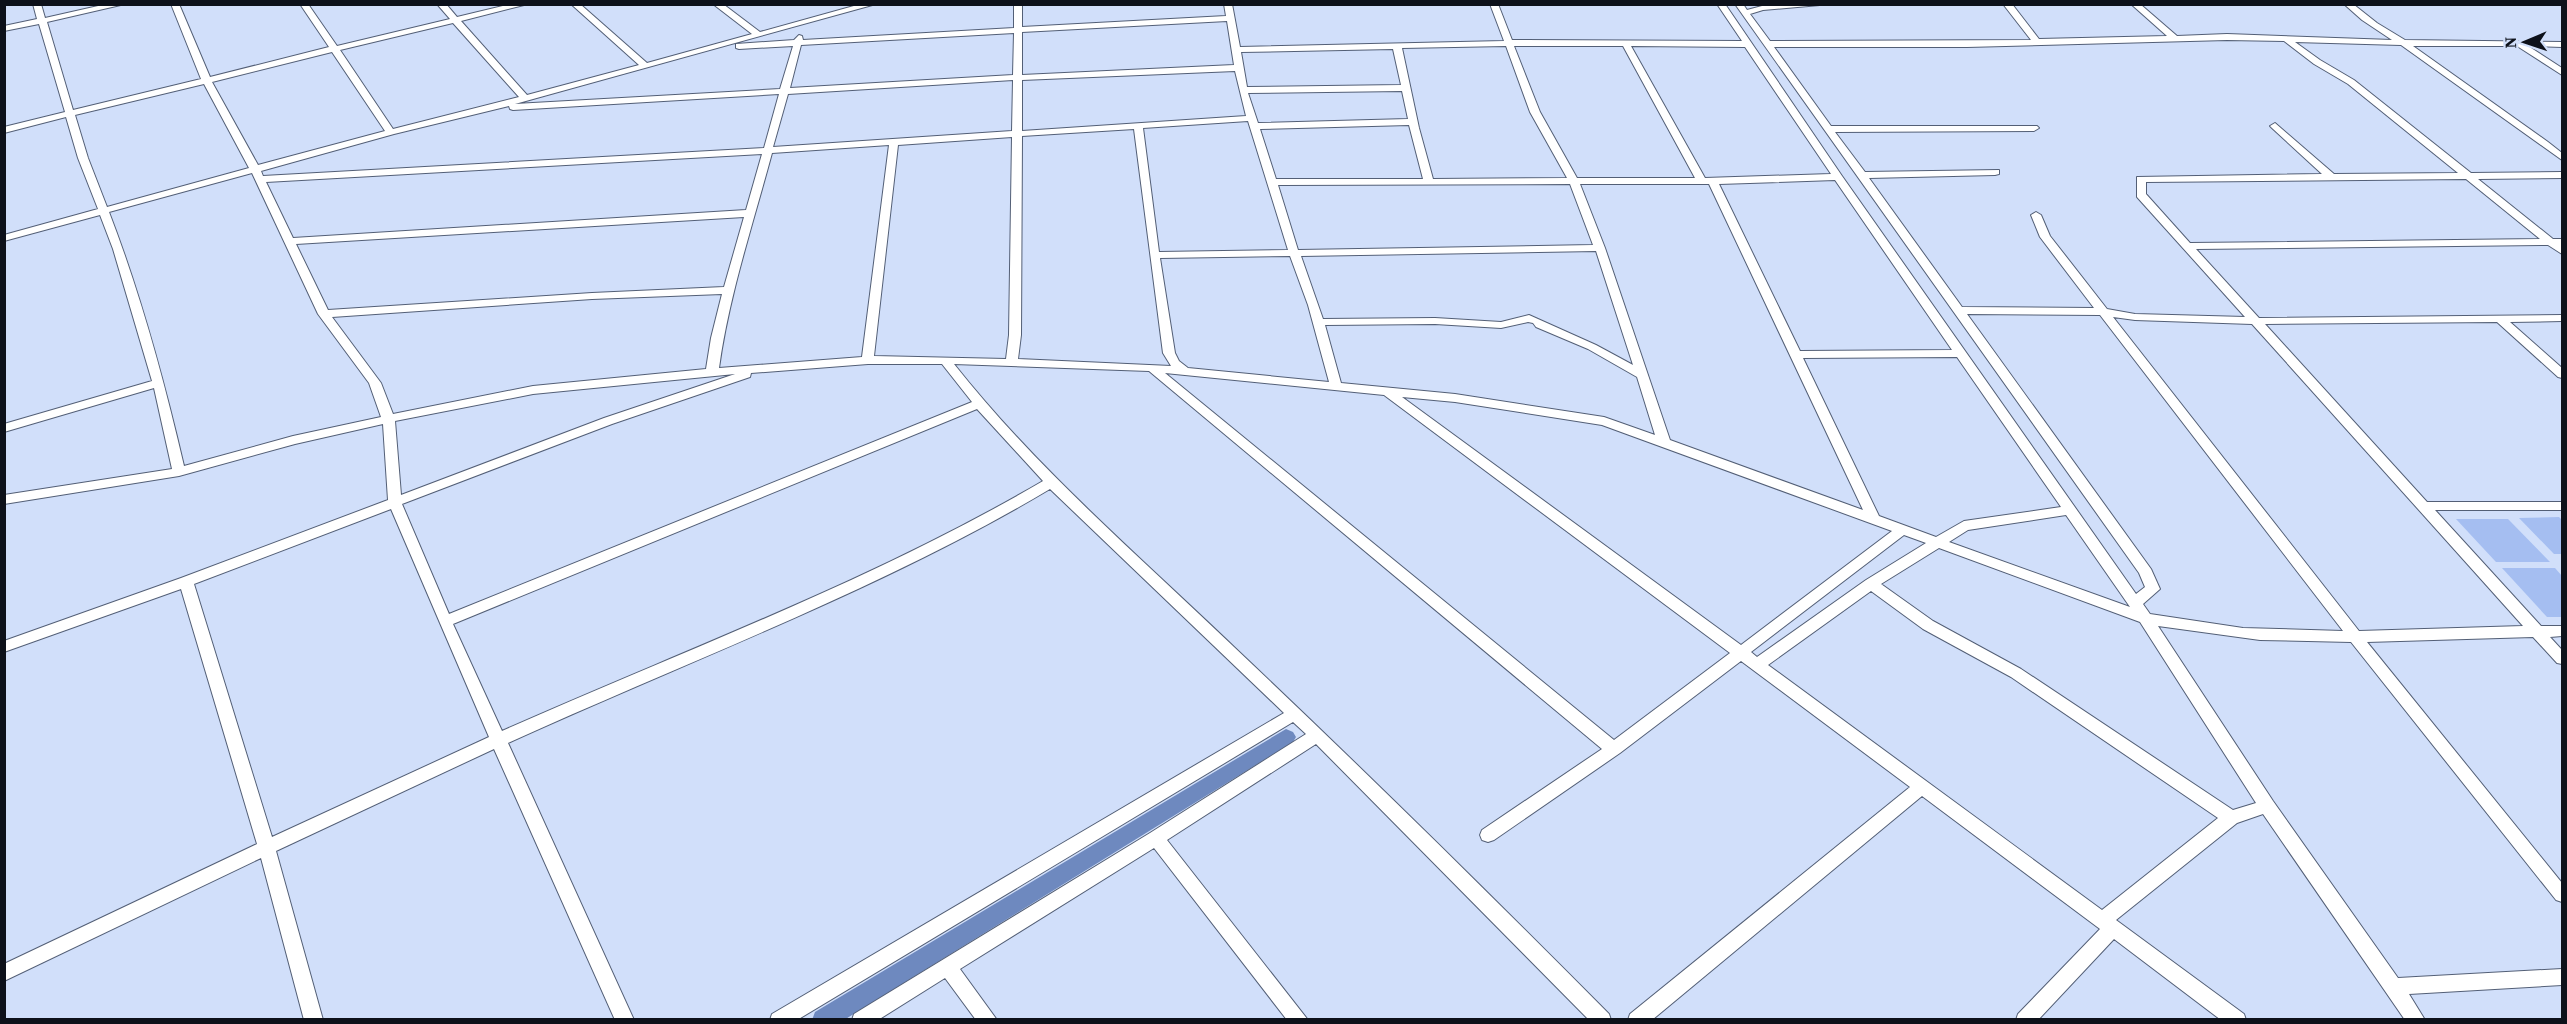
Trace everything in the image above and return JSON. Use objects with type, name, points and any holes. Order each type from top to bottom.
[{"type":"street","points":[[37,4],[83,159],[104,211],[159,383],[179,472]]},
{"type":"street","points":[[4,29],[121,4]]},
{"type":"street","points":[[175,4],[206,79],[257,174],[324,314],[375,383],[389,420],[394,503],[445,622],[500,739],[625,1020]]},
{"type":"street","points":[[304,4],[391,132]]},
{"type":"street","points":[[441,4],[525,98]]},
{"type":"street","points":[[4,130],[206,79],[524,4]]},
{"type":"street","points":[[575,4],[645,65]]},
{"type":"street","points":[[717,4],[759,35]]},
{"type":"street","points":[[4,238],[257,174],[391,132],[487,109],[759,35],[845,8],[872,4]]},
{"type":"street","points":[[1012,362],[1015,335],[1018,4]]},
{"type":"street","points":[[1228,4],[1243,90],[1294,253],[1319,322],[1336,387]]},
{"type":"street","points":[[1494,4],[1536,112],[1573,180],[1600,248],[1664,442]]},
{"type":"street","points":[[1721,4],[1746,44],[2135,603],[2267,806],[2416,1020]]},
{"type":"street","points":[[1742,9],[1827,4]]},
{"type":"street","points":[[2007,4],[2036,41]]},
{"type":"street","points":[[2135,4],[2174,38]]},
{"type":"street","points":[[2348,4],[2379,30],[2404,43],[2501,110],[2562,157]]},
{"type":"street","points":[[1742,9],[2146,572],[2153,589],[2135,603]]},
{"type":"street","points":[[713,47],[1231,18]]},
{"type":"street","points":[[712,372],[717,338],[729,290],[802,23]]},
{"type":"street","points":[[1768,44],[2228,37],[2404,43],[2562,44]]},
{"type":"street","points":[[2287,40],[2317,62],[2351,82],[2468,177],[2557,242],[2562,251]]},
{"type":"street","points":[[1237,50],[1510,43],[1746,44]]},
{"type":"street","points":[[1626,44],[1707,181],[1796,355],[1873,518]]},
{"type":"street","points":[[2519,44],[2562,72]]},
{"type":"street","points":[[1397,45],[1413,122],[1429,181]]},
{"type":"street","points":[[487,109],[1129,71],[1238,68]]},
{"type":"street","points":[[1243,90],[1406,88]]},
{"type":"street","points":[[257,174],[768,151],[1138,125],[1413,122]]},
{"type":"street","points":[[1138,125],[1169,353],[1174,363],[1184,371]]},
{"type":"street","points":[[2275,126],[2331,177]]},
{"type":"street","points":[[1829,129],[2034,128]]},
{"type":"street","points":[[868,360],[894,141]]},
{"type":"street","points":[[1863,175],[1995,172]]},
{"type":"street","points":[[2562,175],[2141,178],[2141,195],[2562,659]]},
{"type":"street","points":[[1273,182],[1707,181],[1838,177]]},
{"type":"street","points":[[290,242],[751,213]]},
{"type":"street","points":[[2036,215],[2045,237],[2355,637],[2562,895]]},
{"type":"street","points":[[2187,246],[2557,242]]},
{"type":"street","points":[[1154,255],[1600,248]]},
{"type":"street","points":[[324,314],[592,296],[729,290]]},
{"type":"street","points":[[1960,310],[2104,312],[2135,317],[2256,321],[2562,318]]},
{"type":"street","points":[[1319,322],[1435,321],[1501,324],[1529,318],[1592,347],[1643,376]]},
{"type":"street","points":[[2500,319],[2562,374]]},
{"type":"street","points":[[1796,355],[1961,353]]},
{"type":"street","points":[[4,500],[179,472],[293,440],[475,400],[533,390],[712,372],[868,360],[945,360],[1152,368],[1455,398],[1604,421],[2145,618],[2230,632],[2275,636],[2355,637],[2562,631]]},
{"type":"street","points":[[945,360],[979,404],[1052,482],[1444,858],[1602,1020]]},
{"type":"street","points":[[4,647],[186,582],[608,422],[767,368]]},
{"type":"street","points":[[1152,368],[1614,749]]},
{"type":"street","points":[[4,428],[159,383]]},
{"type":"street","points":[[1386,390],[2237,1020]]},
{"type":"street","points":[[445,622],[979,404]]},
{"type":"street","points":[[4,974],[266,846],[500,739],[877,575],[1011,508],[1052,482]]},
{"type":"street","points":[[2423,506],[2562,506]]},
{"type":"street","points":[[1756,665],[1870,585],[1964,526],[2071,510]]},
{"type":"street","points":[[1488,835],[1614,749],[1903,529]]},
{"type":"street","points":[[186,582],[266,846],[314,1020]]},
{"type":"street","points":[[1870,585],[1928,625],[2016,673],[2231,818]]},
{"type":"street","points":[[779,1020],[1294,714]]},
{"type":"street","points":[[861,1020],[1156,838],[1316,736]]},
{"type":"street","points":[[1636,1020],[1922,787]]},
{"type":"street","points":[[2025,1020],[2107,924],[2231,818],[2267,806]]},
{"type":"street","points":[[1156,838],[1299,1020]]},
{"type":"street","points":[[948,967],[988,1020]]},
{"type":"street","points":[[2392,987],[2562,977]]},
{"type":"shaded area","points":[[2559,517],[2562,520],[2562,554],[2554,554],[2519,518]]},
{"type":"shaded area","points":[[2456,519],[2508,519],[2550,562],[2496,562]]},
{"type":"shaded area","points":[[2502,568],[2555,568],[2562,576],[2562,617],[2547,617]]},
{"type":"waterway","points":[[823,1020],[1286,737]]}]
